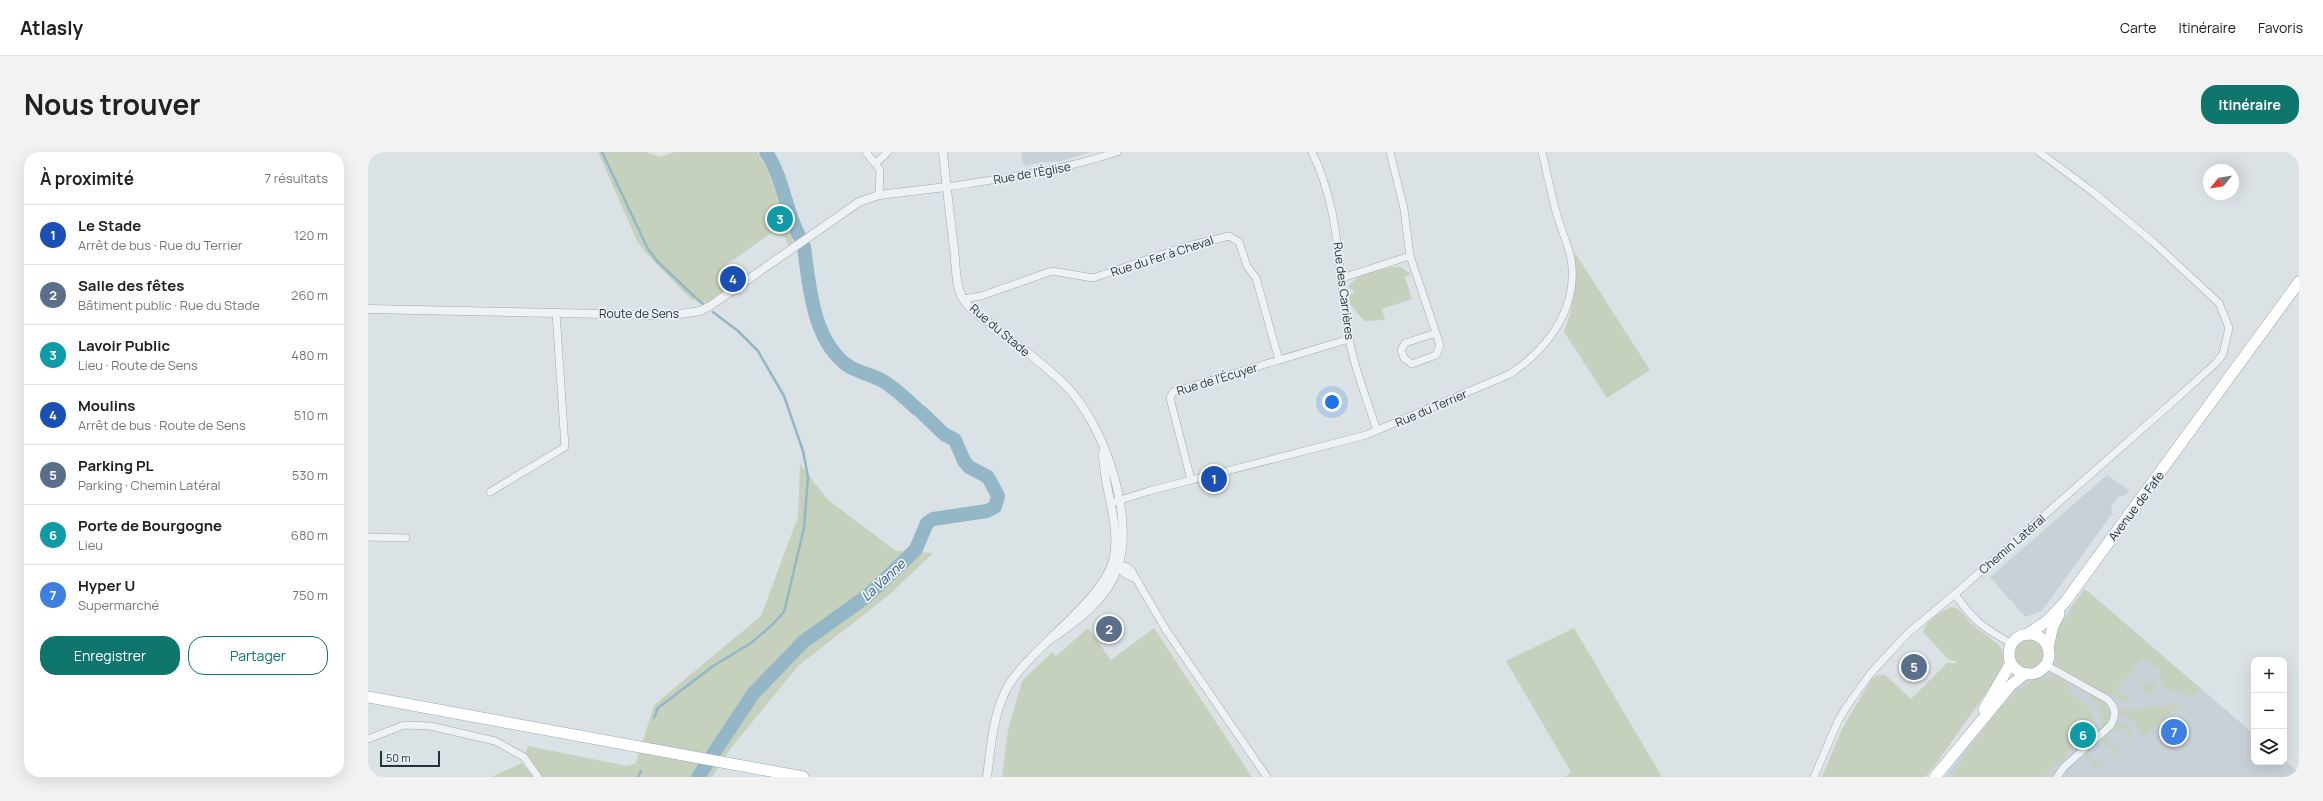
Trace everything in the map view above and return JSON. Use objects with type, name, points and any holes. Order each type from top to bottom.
[{"type":"main road","name":"Avenue de Fafe","points":[[2028,634],[2047,621],[2065,602],[2207,410],[2299,282]]},
{"type":"main road","name":"Avenue de Fafe","points":[[2048,647],[2053,626],[2065,602]]},
{"type":"main road","points":[[2028,634],[2040,638],[2048,647],[2049,653],[2046,665],[2037,673],[2025,674],[2014,668],[2009,656],[2012,644],[2016,639],[2028,634]]},
{"type":"main road","points":[[1966,738],[2011,663]]},
{"type":"main road","points":[[1935,777],[1966,738],[2011,686],[2025,674]]},
{"type":"main road","points":[[368,696],[803,777]]},
{"type":"main road","points":[[1940,777],[1953,755]]},
{"type":"street","points":[[866,152],[880,170],[879,195]]},
{"type":"street","points":[[876,163],[888,152]]},
{"type":"street","name":"Rue du Stade","points":[[943,152],[956,272],[963,299],[1068,388],[1089,416],[1110,465],[1119,501],[1123,534],[1116,564],[1100,600],[1072,624],[1051,639],[1020,669],[1009,685],[997,714],[987,777]]},
{"type":"street","name":"Rue de l'Église","points":[[946,187],[1041,174],[1080,165],[1117,152]]},
{"type":"street","name":"Rue des Carrières","points":[[1312,152],[1324,176],[1330,196],[1349,339],[1377,431]]},
{"type":"street","points":[[1390,152],[1404,209],[1410,256],[1436,332],[1440,346],[1436,355],[1412,364],[1404,358],[1401,350],[1405,343],[1436,332]]},
{"type":"street","name":"Rue du Terrier","points":[[1110,503],[1377,431],[1510,374],[1535,354],[1562,321],[1570,297],[1571,258],[1557,215],[1542,152]]},
{"type":"street","name":"Chemin Latéral","points":[[1814,777],[1838,721],[1870,674],[1908,633],[1955,594],[2216,363],[2223,354],[2229,328],[2226,315],[2214,298],[2123,217],[2039,152]]},
{"type":"street","name":"Route de Sens","points":[[368,309],[652,315],[680,314],[700,310],[710,306],[859,202],[879,195],[946,187]]},
{"type":"street","name":"Rue du Fer à Cheval","points":[[963,299],[981,296],[1052,271],[1093,278],[1184,247],[1230,236],[1239,242],[1248,266],[1256,278],[1279,360]]},
{"type":"street","points":[[1342,278],[1410,256]]},
{"type":"street","points":[[490,492],[565,447],[556,312]]},
{"type":"street","name":"Rue de l’Écuyer","points":[[1191,480],[1170,398],[1171,394],[1179,390],[1349,339]]},
{"type":"street","name":"Rue du Stade","points":[[1103,450],[1103,464],[1110,503],[1116,564]]},
{"type":"street","points":[[368,537],[406,538]]},
{"type":"street","points":[[1116,564],[1125,566],[1131,570],[1166,630],[1267,777]]},
{"type":"street","points":[[1955,594],[1969,615],[1982,627],[2012,644]]},
{"type":"street","points":[[2046,665],[2107,699],[2114,706],[2115,712],[2114,721],[2110,726],[2064,767],[2057,777]]},
{"type":"street","points":[[368,739],[404,725],[430,726],[495,741],[524,757],[538,777]]},
{"type":"shaded area","points":[[1021,152],[1091,152],[1061,161],[1031,164],[1026,167],[1022,161]]},
{"type":"shaded area","points":[[2107,475],[2129,490],[2126,495],[2118,497],[2111,508],[2112,514],[2042,611],[2025,617],[1990,577]]},
{"type":"shaded area","points":[[2084,589],[2251,731],[2251,765],[2287,765],[2287,763],[2299,773],[2299,777],[1945,777]]},
{"type":"green space","points":[[598,152],[645,152],[661,157],[674,152],[757,152],[767,168],[793,242],[788,246],[785,237],[771,233],[726,265],[737,281],[707,303],[691,299],[646,253],[637,241]]},
{"type":"green space","points":[[1575,253],[1650,370],[1607,398],[1564,332],[1571,311]]},
{"type":"green space","points":[[1391,267],[1401,267],[1411,274],[1405,277],[1412,299],[1382,309],[1385,320],[1364,321],[1350,304],[1349,294],[1354,293],[1353,289],[1348,289],[1350,284],[1360,277]]},
{"type":"green space","points":[[800,464],[828,500],[896,551],[933,553],[889,595],[798,666],[731,748],[712,777],[541,777],[525,756],[528,746],[627,766],[636,763],[654,705],[761,616],[798,517]]},
{"type":"green space","points":[[2084,589],[2200,688],[2192,697],[2180,691],[2166,690],[2158,675],[2161,671],[2143,657],[2133,666],[2134,667],[2131,672],[2149,686],[2154,682],[2156,690],[2145,693],[2143,691],[2146,686],[2129,674],[2117,690],[2129,699],[2133,695],[2135,698],[2127,701],[2119,700],[2059,666],[2055,660],[2053,646],[2058,631]]},
{"type":"green space","points":[[1952,607],[1961,612],[1973,625],[2000,646],[2004,659],[1997,678],[1930,772],[1925,777],[1822,777],[1842,729],[1871,680],[1877,675],[1885,675],[1911,699],[1947,663],[1957,663],[1948,659],[1923,632],[1924,628],[1934,617],[1944,610]]},
{"type":"green space","points":[[1088,628],[1111,660],[1154,628],[1252,777],[1002,777],[1008,730],[1022,681],[1052,652],[1056,656]]},
{"type":"green space","points":[[1574,628],[1662,777],[1565,777],[1571,772],[1506,661]]},
{"type":"green space","points":[[2029,639],[2035,640],[2043,648],[2043,660],[2035,668],[2029,669],[2023,668],[2015,660],[2014,654],[2015,648],[2023,640]]},
{"type":"green space","points":[[2044,677],[2063,680],[2068,685],[2071,693],[2088,708],[2093,716],[2093,721],[2090,727],[2088,726],[2079,737],[2078,742],[2065,754],[2067,758],[2063,761],[2057,761],[2044,777],[1951,777],[1980,734],[2004,704],[2030,682]]},
{"type":"green space","points":[[2092,694],[2105,705],[2110,713],[2107,723],[2103,728],[2100,707],[2090,696]]},
{"type":"green space","points":[[2181,704],[2144,736],[2132,721],[2120,713],[2124,708],[2137,712],[2140,708]]},
{"type":"green space","points":[[2121,722],[2132,732],[2132,736],[2129,740],[2127,739],[2130,734],[2121,727],[2117,731],[2115,729]]},
{"type":"green space","points":[[2107,735],[2109,737],[2106,741],[2117,749],[2120,745],[2122,746],[2112,756],[2110,754],[2113,750],[2102,742],[2099,746],[2098,744]]},
{"type":"green space","points":[[2090,750],[2088,756],[2100,764],[2104,760],[2105,761],[2097,770],[2092,766],[2094,763],[2084,756]]},
{"type":"green space","points":[[522,763],[533,777],[492,777]]},
{"type":"waterway","points":[[602,152],[648,249],[658,262],[695,297]]},
{"type":"waterway","name":"La Vanne","points":[[766,152],[772,162],[780,182],[790,215],[799,236]]},
{"type":"waterway","name":"La Vanne","points":[[804,247],[808,279],[815,313],[828,344],[838,357],[850,367],[886,383],[900,393],[917,409]]},
{"type":"waterway","points":[[697,299],[703,304]]},
{"type":"waterway","points":[[654,718],[658,708],[713,666],[751,643],[772,625],[784,612],[804,528],[808,477],[803,451],[784,396],[758,351],[738,331],[713,312]]},
{"type":"waterway","name":"La Vanne","points":[[698,777],[753,694],[803,642],[867,596],[906,559],[916,549],[927,523],[933,519],[987,511],[995,507],[998,496],[988,477],[969,467],[964,461],[955,440],[944,434],[921,412]]},
{"type":"waterway","points":[[638,777],[641,771]]},
{"type":"place","name":"Lavoir Public","points":[[780,219]]},
{"type":"place","name":"Moulins","points":[[733,279]]},
{"type":"place","name":"Le Stade","points":[[1214,479]]},
{"type":"place","name":"Salle des fêtes","points":[[1109,629]]},
{"type":"place","name":"Parking PL","points":[[1914,667]]},
{"type":"place","name":"Hyper U","points":[[2174,732]]},
{"type":"place","name":"Porte de Bourgogne","points":[[2083,735]]}]
